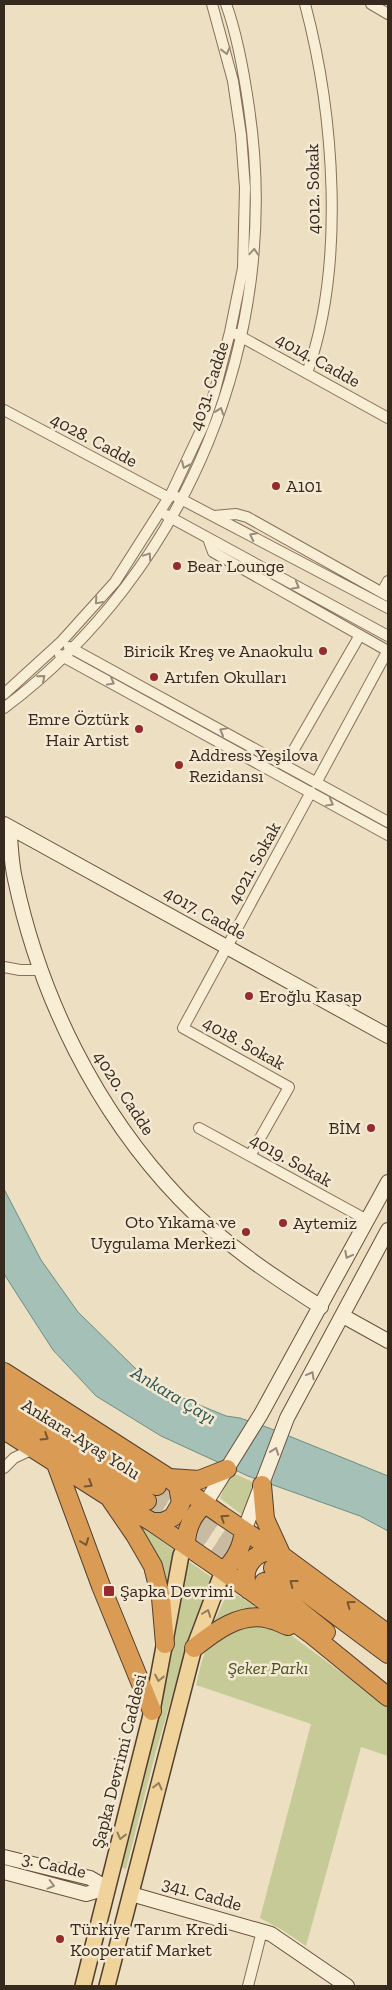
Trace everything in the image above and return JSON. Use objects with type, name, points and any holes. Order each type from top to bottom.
[{"type":"highway","points":[[4,1372],[163,1482],[205,1504],[244,1531],[267,1574],[312,1635],[388,1697]]},
{"type":"highway","name":"Ankara-Ayaş Yolu","points":[[4,1391],[163,1482]]},
{"type":"highway","name":"Ankara-Ayaş Yolu","points":[[4,1411],[147,1501]]},
{"type":"highway","points":[[4,1430],[152,1522],[224,1571],[267,1574],[388,1634]]},
{"type":"highway","points":[[56,1464],[152,1711]]},
{"type":"highway","points":[[163,1482],[199,1480],[227,1469]]},
{"type":"highway","points":[[152,1522],[168,1520],[180,1508],[180,1491],[178,1486],[163,1482]]},
{"type":"highway","points":[[262,1485],[267,1574],[388,1681]]},
{"type":"highway","points":[[109,1496],[153,1566],[161,1598],[166,1644]]},
{"type":"highway","points":[[186,1544],[190,1522],[196,1512],[205,1504]]},
{"type":"highway","points":[[224,1571],[235,1558],[241,1546],[244,1531]]},
{"type":"highway","points":[[267,1574],[388,1654]]},
{"type":"highway","points":[[194,1648],[220,1628],[244,1619],[268,1618],[312,1635]]},
{"type":"main road","name":"Şapka Devrimi Caddesi","points":[[83,1986],[152,1711],[166,1644],[181,1555],[186,1544]]},
{"type":"main road","points":[[107,1986],[194,1648],[224,1571]]},
{"type":"main road","points":[[107,1888],[131,1894]]},
{"type":"street","name":"4031. Cadde","points":[[4,694],[62,642],[115,582],[170,496],[202,426],[214,394],[230,332],[242,268],[245,204],[241,135],[233,81],[212,4]]},
{"type":"street","name":"4031. Cadde","points":[[4,708],[74,649],[131,580],[182,499],[213,430],[228,386],[242,336],[255,251],[256,178],[252,126],[242,64],[226,4]]},
{"type":"street","name":"4012. Sokak","points":[[305,4],[320,76],[331,174],[331,224],[326,294],[318,340],[307,373]]},
{"type":"street","points":[[371,4],[388,14]]},
{"type":"street","name":"4014. Cadde","points":[[230,332],[242,336],[388,418]]},
{"type":"street","name":"4028. Cadde","points":[[4,410],[170,496],[182,499],[388,608]]},
{"type":"street","points":[[160,513],[388,636]]},
{"type":"street","points":[[214,516],[236,514],[247,517],[385,594],[388,581]]},
{"type":"street","points":[[208,538],[213,552],[388,650],[316,783]]},
{"type":"street","points":[[285,765],[360,635]]},
{"type":"street","points":[[62,642],[388,822]]},
{"type":"street","points":[[53,650],[388,835]]},
{"type":"street","name":"4021. Sokak","points":[[183,1028],[311,792]]},
{"type":"street","name":"4017. Cadde","points":[[6,825],[227,945],[388,1036]]},
{"type":"street","name":"4020. Cadde","points":[[6,825],[14,878],[29,938],[40,970],[70,1040],[89,1077],[115,1118],[147,1162],[180,1199],[210,1227],[281,1282],[321,1307]]},
{"type":"street","points":[[4,967],[20,970],[40,970]]},
{"type":"street","name":"4018. Sokak","points":[[183,1028],[289,1087],[250,1156]]},
{"type":"street","name":"4019. Sokak","points":[[199,1128],[368,1220]]},
{"type":"street","points":[[205,1504],[262,1414],[388,1182]]},
{"type":"street","points":[[244,1531],[287,1418],[388,1230]]},
{"type":"street","points":[[343,1316],[388,1341]]},
{"type":"street","points":[[4,1468],[14,1458],[33,1449]]},
{"type":"street","name":"3. Cadde","points":[[4,1857],[90,1878],[107,1888]]},
{"type":"street","name":"3. Cadde","points":[[4,1872],[86,1894],[107,1888]]},
{"type":"street","name":"341. Cadde","points":[[131,1894],[262,1930],[279,1939],[347,1986]]},
{"type":"street","points":[[248,1986],[262,1930]]},
{"type":"green space","points":[[233,1473],[255,1483],[242,1515],[220,1498]]},
{"type":"green space","points":[[135,1522],[175,1551],[167,1592]]},
{"type":"green space","points":[[187,1560],[214,1579],[192,1627],[155,1755],[126,1869],[121,1867]]},
{"type":"green space","points":[[229,1590],[264,1612],[211,1628]]},
{"type":"green space","name":"Şeker Parkı","points":[[266,1626],[288,1633],[388,1707],[388,1756],[361,1747],[306,1946],[260,1918],[311,1724],[196,1685],[206,1650],[217,1637],[240,1628]]},
{"type":"water","name":"Ankara Çayı","points":[[4,1189],[41,1260],[78,1312],[137,1370],[185,1399],[226,1416],[240,1418],[269,1428],[388,1476],[388,1531],[360,1516],[248,1476],[161,1436],[96,1396],[53,1350],[4,1274]]},
{"type":"tunnel","points":[[157,1486],[273,1568]]},
{"type":"tunnel","points":[[147,1501],[264,1582]]},
{"type":"place","name":"A101","points":[[276,486]]},
{"type":"place","name":"Bear Lounge","points":[[177,566]]},
{"type":"place","name":"Biricik Kreş ve Anaokulu","points":[[323,651]]},
{"type":"place","name":"Artıfen Okulları","points":[[154,677]]},
{"type":"place","name":"Emre Öztürk Hair Artist","points":[[139,729]]},
{"type":"place","name":"Address Yeşilova Rezidansı","points":[[179,765]]},
{"type":"place","name":"Eroğlu Kasap","points":[[249,996]]},
{"type":"place","name":"BİM","points":[[371,1128]]},
{"type":"place","name":"Aytemiz","points":[[283,1223]]},
{"type":"place","name":"Oto Yıkama ve Uygulama Merkezi","points":[[246,1232]]},
{"type":"place","name":"Şapka Devrimi","points":[[109,1591]]},
{"type":"place","name":"Türkiye Tarım Kredi Kooperatif Market","points":[[60,1939]]}]
